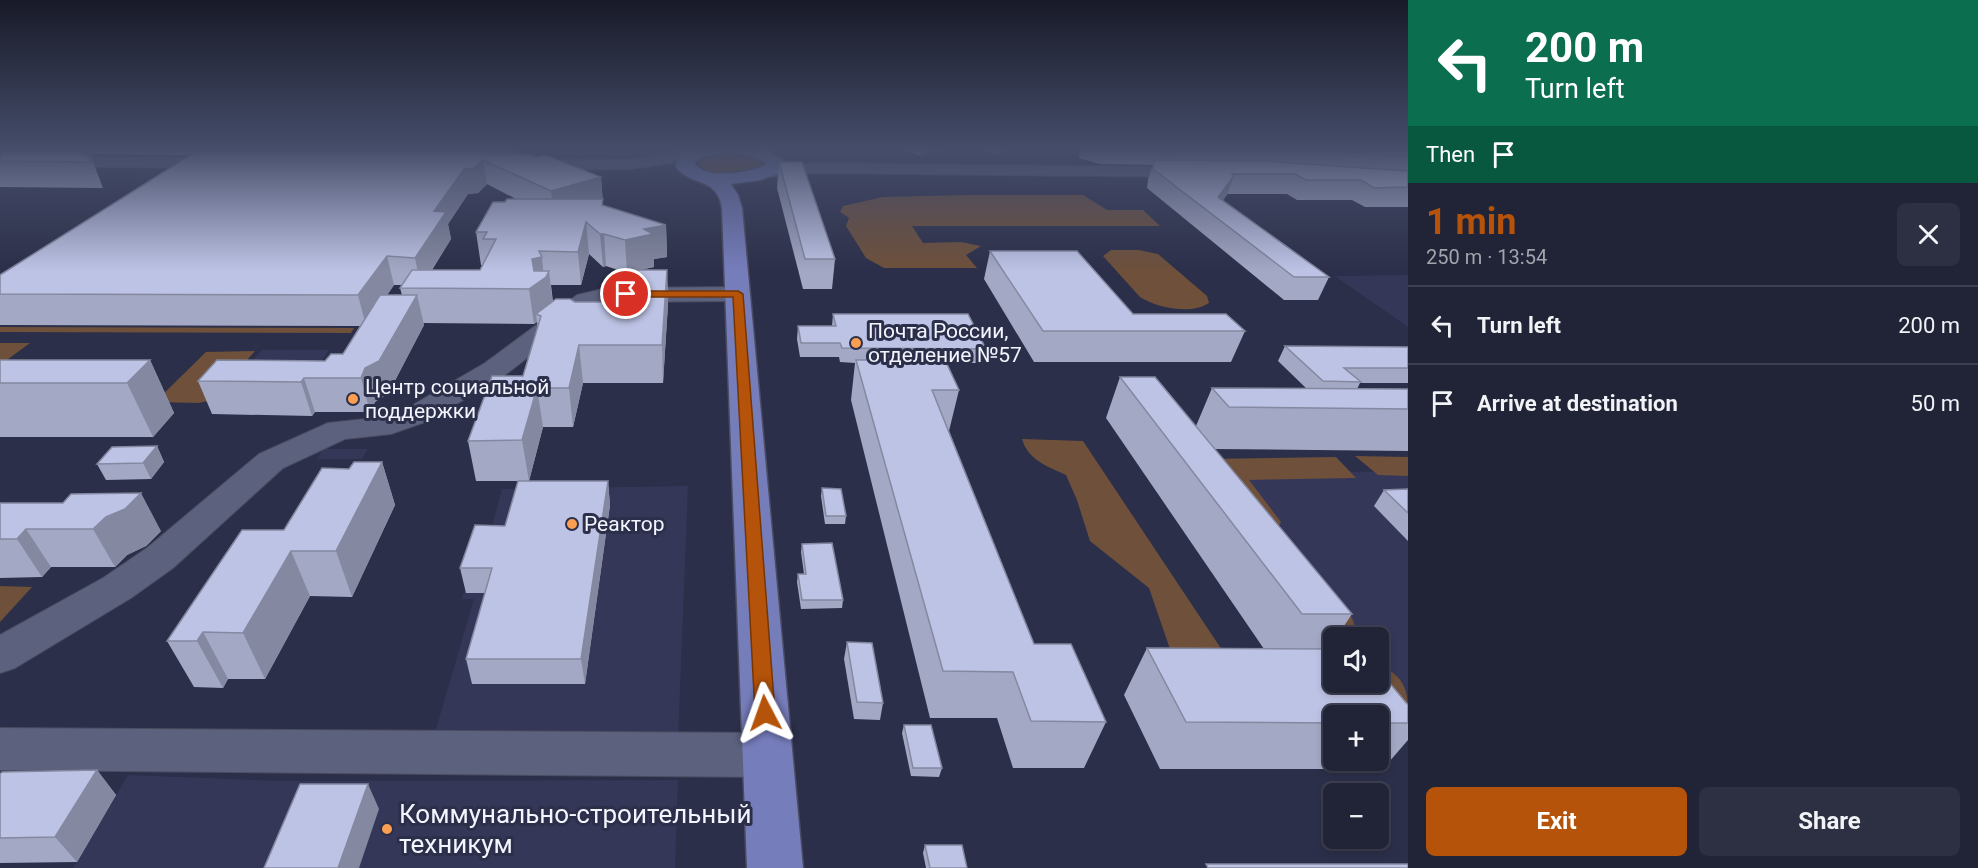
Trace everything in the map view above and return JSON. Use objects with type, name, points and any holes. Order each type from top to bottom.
[{"type":"main road","points":[[725,190],[731,200],[738,294],[775,868]]},
{"type":"main road","points":[[731,200],[738,190]]},
{"type":"street","points":[[0,656],[160,558],[271,461],[339,430],[391,425],[417,415],[495,369],[586,300],[616,294],[738,294]]},
{"type":"street","points":[[0,749],[768,754]]},
{"type":"shaded area","points":[[1083,195],[1107,210],[1143,210],[1160,226],[912,226],[923,243],[961,242],[981,246],[966,255],[977,268],[884,268],[866,258],[846,226],[849,218],[840,212],[843,206],[883,197]]},
{"type":"shaded area","points":[[1111,250],[1139,250],[1158,254],[1207,296],[1209,303],[1193,309],[1174,309],[1147,301],[1140,297],[1103,256]]},
{"type":"shaded area","points":[[1408,275],[1408,327],[1335,276],[1336,276]]},
{"type":"shaded area","points":[[0,327],[354,328],[351,333],[0,332]]},
{"type":"shaded area","points":[[0,343],[30,343],[0,365]]},
{"type":"shaded area","points":[[262,350],[329,350],[322,360],[253,360]]},
{"type":"shaded area","points":[[255,351],[212,400],[199,403],[155,402],[206,352]]},
{"type":"shaded area","points":[[1022,439],[1083,441],[1224,653],[1170,649],[1149,588],[1090,541],[1066,475],[1034,457]]},
{"type":"shaded area","points":[[323,449],[368,449],[362,459],[317,459]]},
{"type":"shaded area","points":[[1355,456],[1408,457],[1408,476],[1378,475]]},
{"type":"shaded area","points":[[1336,457],[1356,478],[1249,480],[1281,522],[1276,531],[1352,618],[1355,627],[1323,627],[1323,643],[1303,624],[1208,459]]},
{"type":"shaded area","points":[[1218,471],[1408,472],[1408,709],[1389,685],[1389,627],[1343,627]]},
{"type":"shaded area","points":[[688,486],[678,740],[434,736],[474,599],[462,599],[477,549],[486,549],[502,489]]},
{"type":"shaded area","points":[[0,586],[32,587],[0,622]]},
{"type":"shaded area","points":[[1389,670],[1405,689],[1408,714],[1388,693]]},
{"type":"shaded area","name":"Коммунально-строительный техникум","points":[[128,775],[281,781],[678,780],[675,868],[73,868]]},
{"type":"building","points":[[136,190],[449,190],[434,211],[446,212],[415,258],[387,256],[358,295],[0,294],[0,275]]},
{"type":"building","points":[[786,190],[811,190],[835,259],[805,259]]},
{"type":"building","points":[[1180,190],[1224,190],[1218,197],[1329,277],[1294,277]]},
{"type":"building","points":[[507,199],[603,199],[602,205],[666,225],[644,229],[653,234],[625,240],[600,234],[586,222],[578,252],[539,251],[542,257],[532,259],[534,271],[549,271],[546,277],[529,289],[400,288],[412,270],[480,270],[496,239],[483,239],[487,232],[476,232],[493,202],[505,202]]},
{"type":"building","points":[[990,251],[1077,251],[1133,314],[1226,314],[1245,331],[1043,331]]},
{"type":"building","points":[[633,270],[667,270],[662,345],[579,345],[569,388],[537,388],[522,440],[468,441],[492,376],[523,376],[541,316],[536,314],[556,299],[602,302],[607,281]]},
{"type":"building","points":[[380,295],[417,295],[379,361],[365,368],[361,378],[304,378],[301,382],[198,381],[217,360],[325,361],[331,354],[343,354]]},
{"type":"building","points":[[833,314],[968,314],[986,349],[842,348],[840,343],[801,343],[798,326],[836,326]]},
{"type":"building","points":[[1285,346],[1408,347],[1408,368],[1344,368],[1361,382],[1323,381]]},
{"type":"building","points":[[0,360],[150,360],[127,383],[0,383]]},
{"type":"building","points":[[856,360],[945,360],[959,390],[932,390],[1034,644],[1071,644],[1106,722],[1031,721],[1013,672],[943,671]]},
{"type":"building","points":[[1120,377],[1155,377],[1352,614],[1302,614]]},
{"type":"building","points":[[1212,388],[1408,389],[1408,409],[1229,407]]},
{"type":"building","points":[[157,446],[143,463],[97,464],[112,447]]},
{"type":"building","points":[[354,462],[382,462],[336,551],[291,551],[243,633],[203,632],[197,641],[167,641],[242,530],[284,530],[322,468],[349,469]]},
{"type":"building","points":[[518,481],[608,481],[581,659],[466,659],[492,568],[460,568],[475,525],[505,526]]},
{"type":"building","points":[[822,488],[841,489],[846,516],[826,516]]},
{"type":"building","points":[[1408,489],[1408,513],[1384,490]]},
{"type":"building","points":[[141,493],[125,509],[106,517],[93,529],[26,529],[17,539],[0,539],[0,503],[63,503],[71,494]]},
{"type":"building","points":[[832,543],[843,600],[802,600],[798,574],[806,574],[802,544]]},
{"type":"building","points":[[847,642],[872,643],[883,703],[857,702]]},
{"type":"building","points":[[1147,648],[1323,649],[1323,693],[1389,693],[1389,682],[1408,705],[1408,723],[1389,723],[1389,705],[1323,705],[1323,723],[1186,722]]},
{"type":"building","points":[[904,725],[931,725],[942,768],[913,768]]},
{"type":"building","points":[[97,770],[55,837],[0,838],[0,774],[2,772]]},
{"type":"building","points":[[300,784],[368,784],[338,868],[264,868]]},
{"type":"building","points":[[925,845],[962,845],[967,868],[930,868]]},
{"type":"building","points":[[1206,864],[1408,864],[1408,868],[1208,868]]},
{"type":"place","name":"Почта России, отделение №57","points":[[856,343]]},
{"type":"place","name":"Центр социальной поддержки","points":[[353,399]]},
{"type":"place","name":"Реактор","points":[[572,524]]},
{"type":"place","name":"Коммунально-строительный техникум","points":[[387,829]]},
{"type":"route","points":[[626,294],[738,294],[765,713]]}]
